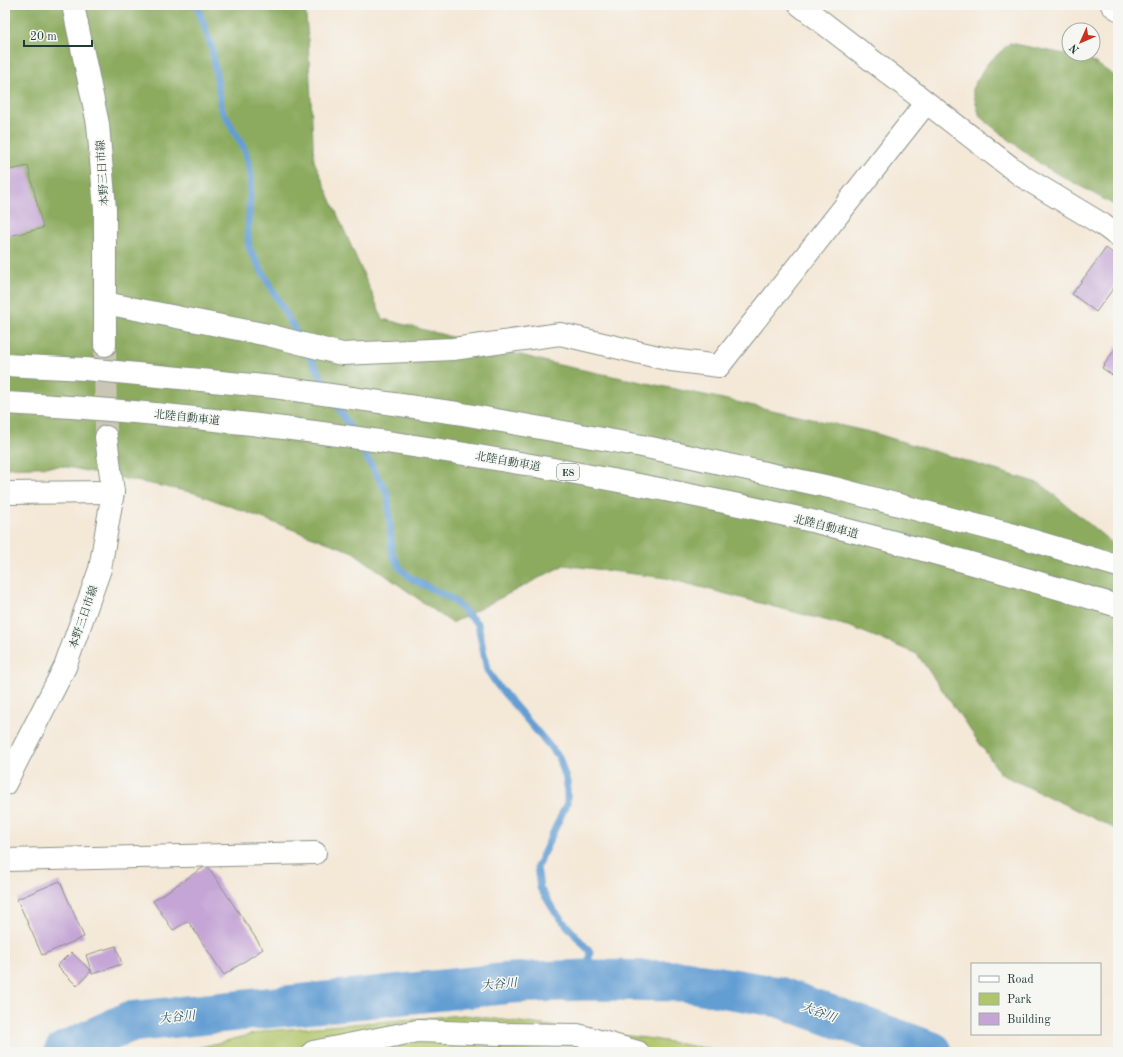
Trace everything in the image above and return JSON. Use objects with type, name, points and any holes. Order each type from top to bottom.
[{"type":"main road","name":"本野三日市線","points":[[73,5],[98,124],[105,209],[105,345]]},
{"type":"main road","points":[[800,5],[1022,176],[1104,225],[1118,236]]},
{"type":"main road","points":[[1112,5],[1118,9]]},
{"type":"main road","points":[[105,303],[268,335],[342,354],[453,349],[560,334],[671,360],[719,366],[926,103]]},
{"type":"main road","points":[[5,365],[85,369],[274,387],[456,413],[642,446],[834,488],[1014,535],[1118,566]]},
{"type":"main road","name":"北陸自動車道","points":[[5,403],[79,407],[267,425],[457,452],[634,483],[816,522],[1015,575],[1118,606]]},
{"type":"main road","name":"本野三日市線","points":[[5,784],[65,667],[100,569],[113,492],[106,437]]},
{"type":"main road","points":[[5,493],[113,492]]},
{"type":"main road","points":[[5,860],[315,853]]},
{"type":"main road","points":[[313,1052],[417,1031],[578,1035],[638,1052]]},
{"type":"green space","points":[[5,5],[305,5],[314,161],[383,319],[559,365],[714,397],[874,433],[1041,484],[1118,548],[1118,830],[1001,774],[917,654],[851,627],[666,578],[564,565],[452,623],[353,552],[195,493],[62,466],[5,468]]},
{"type":"green space","points":[[1010,43],[1061,53],[1061,62],[1094,62],[1118,78],[1118,207],[1042,165],[980,117],[972,89],[986,65]]},
{"type":"green space","points":[[464,1015],[653,1039],[726,1052],[181,1052],[266,1031]]},
{"type":"building","points":[[28,166],[43,228],[5,237],[5,171]]},
{"type":"building","points":[[1106,248],[1118,257],[1118,282],[1096,312],[1072,294]]},
{"type":"building","points":[[1118,345],[1118,379],[1102,368]]},
{"type":"building","points":[[207,865],[263,949],[224,975],[188,921],[173,930],[153,901]]},
{"type":"building","points":[[60,881],[84,937],[42,955],[17,899]]},
{"type":"building","points":[[116,946],[122,964],[92,974],[86,955]]},
{"type":"building","points":[[71,952],[91,971],[77,986],[57,966]]},
{"type":"building","points":[[494,1047],[494,1052],[425,1052],[425,1051]]},
{"type":"waterway","points":[[197,5],[212,48],[222,110],[245,150],[251,174],[248,232],[249,248],[300,339]]},
{"type":"waterway","points":[[306,350],[353,433]]},
{"type":"waterway","points":[[358,442],[388,495],[392,554],[401,569],[412,579],[452,599],[478,624],[487,670],[498,686],[559,757],[567,782],[567,803],[537,867],[540,888],[555,912],[590,952],[586,980]]},
{"type":"waterway","name":"大谷川","points":[[64,1052],[129,1022],[511,983],[586,980],[684,981],[779,997],[932,1052]]},
{"type":"tunnel","points":[[105,345],[106,437]]}]
